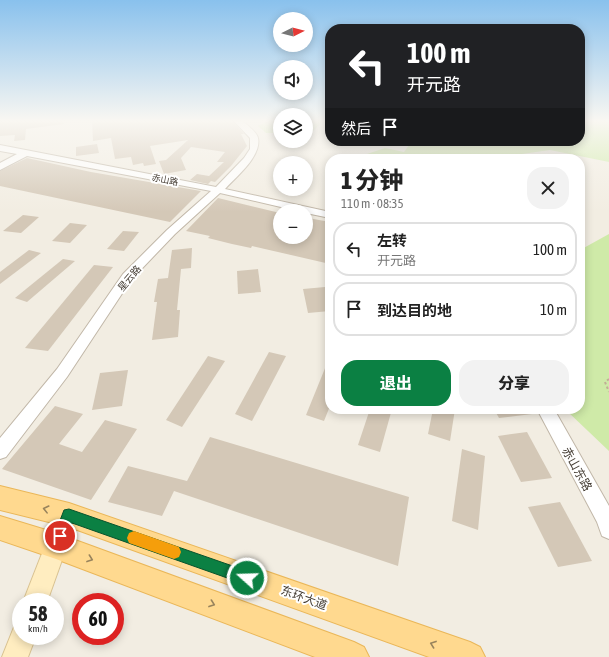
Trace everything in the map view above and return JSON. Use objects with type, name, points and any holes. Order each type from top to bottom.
[{"type":"main road","name":"东环大道","points":[[0,498],[69,515],[470,657]]},
{"type":"main road","points":[[0,528],[56,546],[354,657]]},
{"type":"main road","points":[[38,593],[56,546]]},
{"type":"main road","points":[[15,657],[20,645]]},
{"type":"street","name":"赤山路","points":[[13,151],[218,190],[325,214]]},
{"type":"street","name":"星云路","points":[[0,451],[62,373],[127,278],[171,232],[218,190],[247,160],[253,151]]},
{"type":"street","points":[[0,167],[25,153]]},
{"type":"street","name":"赤山东路","points":[[548,414],[605,518],[609,529]]},
{"type":"street","points":[[56,546],[69,515]]},
{"type":"path","points":[[609,378],[605,382],[609,392]]},
{"type":"green space","points":[[377,151],[404,152],[405,151],[545,151],[522,154],[367,154]]},
{"type":"green space","points":[[553,151],[609,151],[609,162],[585,157],[585,154],[570,154]]},
{"type":"green space","points":[[609,234],[609,451],[570,414],[585,414],[585,247]]},
{"type":"building","points":[[76,151],[98,151],[99,153],[76,156]]},
{"type":"building","points":[[113,151],[152,151],[156,164],[144,166],[143,163],[133,165],[131,157],[115,159]]},
{"type":"building","points":[[176,151],[188,151],[181,158],[186,170],[164,174],[159,161],[166,160]]},
{"type":"building","points":[[216,151],[243,151],[215,182],[211,181],[208,184],[190,180],[197,174],[209,176],[224,162],[217,162],[225,152]]},
{"type":"building","points":[[27,158],[91,172],[201,191],[170,222],[0,186],[0,171]]},
{"type":"building","points":[[218,198],[273,211],[273,244],[313,244],[313,219],[325,221],[325,263],[252,246],[251,248],[208,238],[210,236],[186,231]]},
{"type":"building","points":[[23,215],[39,217],[21,233],[3,231]]},
{"type":"building","points":[[70,223],[87,225],[70,243],[52,241]]},
{"type":"building","points":[[123,231],[139,232],[124,251],[107,249]]},
{"type":"building","points":[[192,248],[191,268],[181,269],[177,310],[180,310],[178,337],[152,340],[157,302],[154,302],[158,279],[168,278],[172,250]]},
{"type":"building","points":[[29,250],[41,253],[0,284],[0,272]]},
{"type":"building","points":[[63,259],[75,261],[27,302],[15,298]]},
{"type":"building","points":[[94,265],[113,267],[48,351],[25,348]]},
{"type":"building","points":[[258,269],[261,292],[238,294],[237,271]]},
{"type":"building","points":[[325,287],[325,311],[308,313],[303,289]]},
{"type":"building","points":[[269,352],[286,356],[252,421],[235,414]]},
{"type":"building","points":[[208,356],[225,361],[182,427],[166,420]]},
{"type":"building","points":[[325,368],[325,414],[327,414],[324,421],[306,415]]},
{"type":"building","points":[[128,370],[122,406],[92,410],[100,373]]},
{"type":"building","points":[[55,406],[83,414],[59,444],[82,452],[105,420],[137,429],[91,500],[2,469]]},
{"type":"building","points":[[368,414],[391,414],[380,452],[358,445]]},
{"type":"building","points":[[432,414],[454,414],[450,441],[428,434]]},
{"type":"building","points":[[497,414],[532,414],[499,418]]},
{"type":"building","points":[[527,432],[552,478],[521,482],[498,436]]},
{"type":"building","points":[[210,437],[409,497],[398,566],[174,491],[162,516],[108,502],[128,466],[187,481]]},
{"type":"building","points":[[462,449],[485,456],[478,530],[452,521]]},
{"type":"building","points":[[560,502],[592,561],[558,567],[528,507]]},
{"type":"slow traffic","points":[[134,538],[174,552]]},
{"type":"route","points":[[60,536],[69,515],[247,578]]}]
